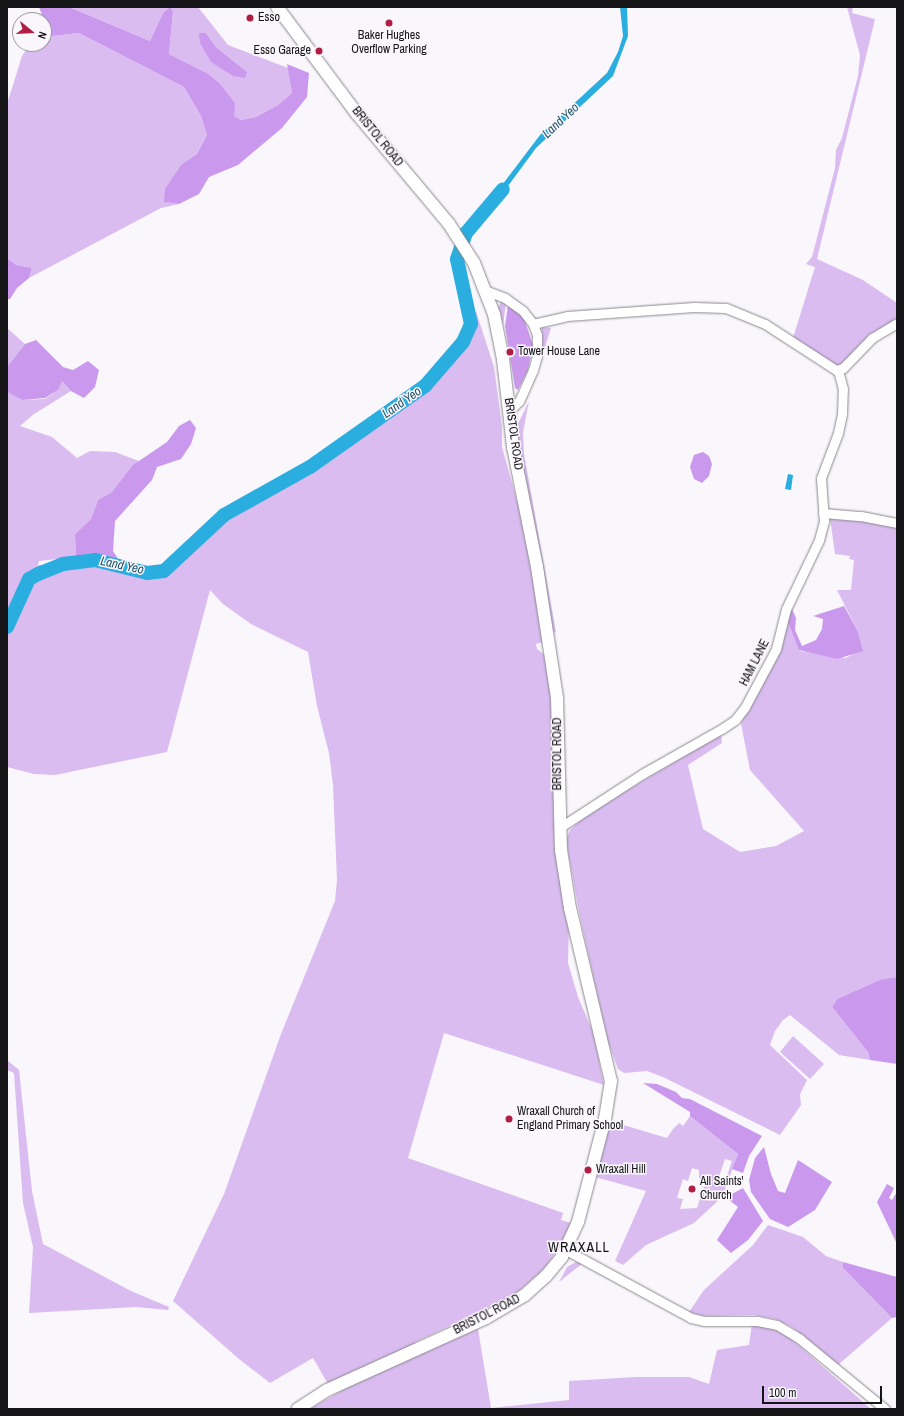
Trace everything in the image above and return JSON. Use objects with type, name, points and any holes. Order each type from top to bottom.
[{"type":"main road","name":"BRISTOL ROAD","points":[[277,7],[357,114],[458,237],[474,263],[487,291],[499,335],[509,411],[557,698],[560,731],[559,828],[570,908],[611,1081],[610,1094],[584,1202],[566,1250],[546,1276],[516,1301],[486,1318],[326,1390],[298,1409]]},
{"type":"street","points":[[487,291],[510,301],[533,324],[538,342],[536,362],[521,398],[509,411]]},
{"type":"street","points":[[533,324],[567,316],[694,306],[726,308],[765,324],[830,367],[838,370],[872,338],[897,323]]},
{"type":"street","name":"HAM LANE","points":[[559,828],[642,774],[723,728],[740,714],[776,649],[786,609],[817,547],[824,513],[821,478],[838,433],[842,414],[843,389],[838,370]]},
{"type":"street","points":[[824,513],[861,516],[897,523]]},
{"type":"street","points":[[566,1250],[691,1318],[704,1322],[757,1321],[777,1325],[800,1339],[885,1409]]},
{"type":"shaded area","points":[[39,7],[69,7],[150,41],[163,13],[170,7],[173,11],[169,54],[207,73],[220,84],[235,103],[234,116],[241,120],[256,117],[278,105],[292,93],[287,64],[309,73],[307,97],[282,128],[238,165],[209,177],[199,194],[179,204],[164,202],[165,189],[182,164],[197,154],[207,135],[201,116],[184,87],[79,33],[52,36],[52,12],[41,12]]},
{"type":"shaded area","points":[[69,7],[170,7],[163,13],[150,41]]},
{"type":"shaded area","points":[[170,7],[198,7],[228,45],[288,68],[292,93],[278,105],[256,117],[241,120],[234,116],[207,73],[169,54],[173,11]],"holes":[[[206,33],[216,47],[247,72],[200,43]]]},
{"type":"shaded area","points":[[847,7],[853,7],[852,13],[875,19],[817,259],[863,280],[897,303],[897,319],[867,338],[838,367],[793,338],[815,267],[806,264],[812,257],[835,168],[836,150],[842,138],[858,76],[860,55]]},
{"type":"shaded area","points":[[79,33],[184,87],[201,116],[207,135],[197,154],[182,164],[165,202],[179,204],[161,208],[29,278],[32,268],[16,265],[7,258],[7,104],[22,56],[25,52],[52,52],[52,36]]},
{"type":"shaded area","points":[[199,33],[206,33],[216,47],[247,72],[245,78],[233,76],[211,62],[200,43]]},
{"type":"shaded area","points":[[7,258],[16,265],[32,268],[29,278],[17,288],[10,299],[7,299]]},
{"type":"shaded area","points":[[501,302],[506,304],[503,325],[498,307]]},
{"type":"shaded area","points":[[508,305],[524,318],[533,345],[528,370],[518,390],[515,388],[505,326]]},
{"type":"shaded area","points":[[476,311],[494,367],[502,426],[502,447],[522,519],[537,592],[543,642],[536,644],[537,649],[546,656],[555,735],[554,843],[569,923],[568,963],[578,997],[593,1032],[604,1085],[444,1033],[408,1158],[563,1213],[561,1220],[571,1223],[562,1243],[544,1269],[520,1290],[484,1310],[415,1342],[416,1345],[328,1384],[313,1358],[270,1383],[239,1359],[173,1301],[224,1194],[281,1034],[335,901],[337,880],[333,785],[329,753],[317,706],[308,652],[251,624],[223,604],[210,590],[167,752],[55,775],[34,774],[7,767],[7,390],[22,400],[45,399],[58,390],[61,380],[71,391],[34,414],[20,426],[52,437],[77,458],[90,451],[115,452],[139,461],[112,492],[98,500],[91,519],[75,534],[76,557],[39,561],[38,565],[117,564],[144,574],[160,574],[188,553],[215,524],[231,513],[308,472],[352,442],[370,423],[418,393],[461,342]]},
{"type":"shaded area","points":[[542,327],[551,328],[538,370],[541,356]]},
{"type":"shaded area","points":[[7,328],[25,344],[7,367]]},
{"type":"shaded area","points":[[36,340],[63,367],[73,370],[88,361],[99,370],[95,387],[84,398],[71,391],[62,381],[58,390],[45,398],[22,400],[8,392],[7,367],[25,344]]},
{"type":"shaded area","points":[[529,401],[523,432],[524,454],[556,632],[553,633],[517,437],[517,426]]},
{"type":"shaded area","points":[[190,420],[196,428],[191,444],[181,459],[157,467],[152,480],[115,521],[113,551],[120,562],[96,557],[76,557],[75,534],[91,519],[98,500],[112,492],[133,465],[167,442],[179,426]]},
{"type":"shaded area","points":[[703,452],[709,456],[712,464],[709,476],[702,483],[694,479],[690,467],[694,455]]},
{"type":"shaded area","points":[[830,518],[859,519],[897,526],[897,977],[882,979],[837,999],[832,1007],[868,1052],[870,1060],[839,1055],[790,1015],[783,1020],[775,1031],[770,1045],[807,1080],[800,1094],[801,1105],[780,1135],[663,1077],[647,1071],[624,1073],[618,1069],[607,1039],[579,912],[566,840],[570,830],[586,815],[721,734],[722,743],[688,765],[703,829],[740,852],[776,846],[804,831],[750,770],[741,723],[777,657],[788,622],[800,651],[846,658],[853,654],[857,630],[837,590],[851,590],[854,560],[849,559],[850,556],[835,554]]},
{"type":"shaded area","points":[[844,606],[857,630],[863,651],[837,659],[799,650],[788,622],[792,609],[796,618],[795,630],[802,646],[816,640],[822,629],[823,619],[813,616]]},
{"type":"shaded area","points":[[897,977],[897,1064],[870,1060],[868,1052],[832,1007],[837,999],[882,979]]},
{"type":"shaded area","points":[[793,1036],[824,1064],[810,1079],[780,1052]]},
{"type":"shaded area","points":[[7,1060],[19,1070],[32,1191],[43,1244],[131,1291],[169,1307],[168,1310],[136,1307],[29,1313],[33,1247],[23,1203],[14,1073],[7,1070]]},
{"type":"shaded area","points":[[643,1083],[657,1084],[676,1092],[682,1098],[690,1099],[762,1136],[749,1156],[743,1173],[732,1169],[738,1154],[690,1116],[690,1112]]},
{"type":"shaded area","points":[[690,1116],[738,1154],[722,1197],[694,1223],[646,1245],[623,1265],[615,1261],[646,1191],[595,1177],[610,1121],[667,1138],[679,1123],[683,1126]],"holes":[[[725,1159],[732,1161],[724,1185],[717,1182]],[[692,1168],[699,1170],[699,1178],[706,1180],[697,1208],[680,1209],[683,1199],[677,1198],[683,1179],[688,1181]]]},
{"type":"shaded area","points":[[764,1147],[771,1174],[778,1191],[785,1193],[798,1160],[832,1182],[815,1210],[788,1227],[770,1219],[751,1192],[749,1180],[755,1158]]},
{"type":"shaded area","points":[[887,1184],[894,1188],[889,1198],[892,1200],[897,1192],[897,1244],[877,1202]]},
{"type":"shaded area","points":[[743,1188],[763,1221],[748,1240],[731,1253],[717,1240],[738,1207],[729,1200],[730,1195]]},
{"type":"shaded area","points":[[768,1225],[803,1237],[826,1256],[843,1262],[843,1268],[892,1318],[838,1365],[792,1327],[775,1319],[754,1315],[704,1316],[689,1312],[704,1290],[753,1245]]},
{"type":"shaded area","points":[[576,1262],[583,1263],[559,1282],[567,1267]]},
{"type":"shaded area","points":[[843,1262],[897,1277],[897,1317],[892,1318],[843,1268]]},
{"type":"shaded area","points":[[752,1324],[770,1326],[787,1335],[871,1409],[310,1409],[360,1380],[478,1329],[491,1408],[569,1400],[569,1381],[636,1377],[689,1377],[709,1384],[717,1350],[749,1345]]},
{"type":"water","points":[[620,7],[627,7],[628,36],[613,76],[536,148],[494,205],[490,201],[540,135],[607,73],[618,52],[623,36]]},
{"type":"water","points":[[788,474],[793,475],[791,490],[785,489]]},
{"type":"waterway","name":"Land Yeo","points":[[7,627],[29,579],[63,564],[95,560],[147,573],[164,571],[224,515],[310,467],[425,386],[463,342],[471,324],[457,259],[466,233],[503,189]]},
{"type":"place","name":"Esso","points":[[250,18]]},
{"type":"place","name":"Baker Hughes Overflow Parking","points":[[389,23]]},
{"type":"place","name":"Esso Garage","points":[[319,51]]},
{"type":"place","name":"Tower House Lane","points":[[510,352]]},
{"type":"place","name":"Wraxall Church of England Primary School","points":[[509,1119]]},
{"type":"place","name":"Wraxall Hill","points":[[588,1170]]},
{"type":"place","name":"All Saints' Church","points":[[692,1189]]},
{"type":"district","name":"WRAXALL","points":[[579,1247]]}]
